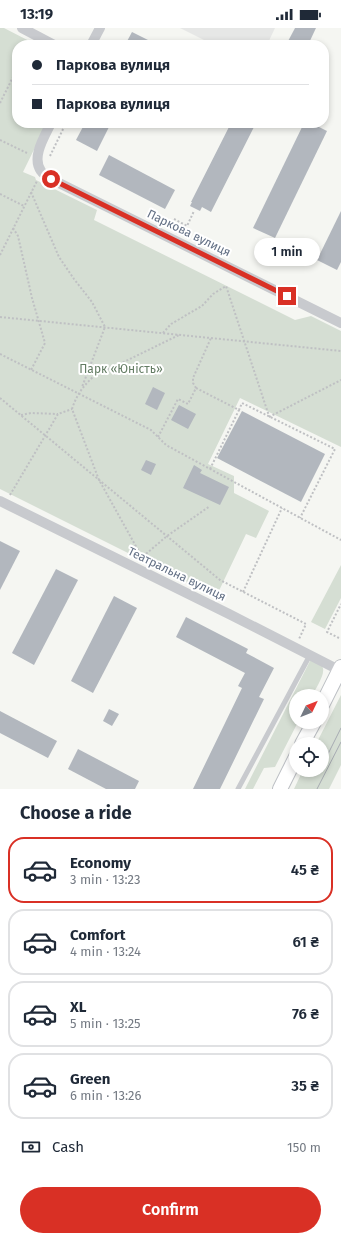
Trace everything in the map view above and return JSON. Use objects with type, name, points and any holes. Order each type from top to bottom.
[{"type":"main road","points":[[329,691],[340,669]]},
{"type":"main road","points":[[280,789],[289,771]]},
{"type":"street","points":[[22,28],[45,40]]},
{"type":"street","points":[[94,40],[100,28]]},
{"type":"street","points":[[42,172],[38,165],[38,157],[49,128]]},
{"type":"street","name":"Паркова вулиця","points":[[42,172],[57,182],[341,323]]},
{"type":"street","name":"Театральна вулиця","points":[[0,501],[340,669]]},
{"type":"lane","points":[[238,789],[310,655]]},
{"type":"path","points":[[0,102],[12,79]]},
{"type":"path","points":[[0,255],[64,128]]},
{"type":"path","points":[[0,140],[38,157]]},
{"type":"path","points":[[32,192],[59,257],[92,302],[105,327],[82,388]]},
{"type":"path","points":[[0,194],[24,206]]},
{"type":"path","points":[[174,219],[187,226],[194,211]]},
{"type":"path","points":[[14,228],[18,236],[45,343],[31,370]]},
{"type":"path","points":[[163,333],[171,324],[202,306],[213,294],[226,286],[269,416]]},
{"type":"path","points":[[0,317],[341,351]]},
{"type":"path","points":[[180,335],[93,377],[78,394],[72,409],[99,480],[138,550],[139,560],[167,536],[210,506]]},
{"type":"path","points":[[211,338],[193,378],[193,383],[196,388],[238,410]]},
{"type":"path","points":[[0,354],[151,430],[166,445],[341,540]]},
{"type":"path","points":[[269,416],[341,380]]},
{"type":"path","points":[[158,437],[178,399],[188,404],[196,388]]},
{"type":"path","points":[[0,398],[220,580],[306,624],[299,639]]},
{"type":"path","points":[[210,469],[242,403],[335,449],[300,518]]},
{"type":"path","points":[[21,415],[31,413],[58,414],[72,409]]},
{"type":"path","points":[[10,496],[58,414]]},
{"type":"path","points":[[243,592],[282,508]]},
{"type":"path","points":[[340,638],[327,632],[341,604]]},
{"type":"shaded area","points":[[180,28],[275,28],[269,40],[204,40]]},
{"type":"green space","name":"Парк «Юність»","points":[[0,28],[4,28],[27,40],[12,40],[12,128],[45,128],[23,172],[97,210],[94,220],[295,320],[311,316],[341,331],[341,447],[240,398],[208,464],[234,476],[234,493],[269,511],[256,538],[246,534],[216,597],[0,489]]},
{"type":"green space","points":[[341,565],[341,598],[325,629],[311,622]]},
{"type":"green space","points":[[311,659],[322,666],[323,673],[316,689],[296,689]]},
{"type":"green space","points":[[341,695],[341,765],[329,789],[294,789],[300,777],[329,777],[329,737],[320,737],[324,729],[329,729],[329,719]]},
{"type":"green space","points":[[289,702],[289,729],[294,729],[275,767],[264,768],[253,789],[245,789]]},
{"type":"building","points":[[295,28],[316,28],[310,40],[289,40]]},
{"type":"building","points":[[132,32],[148,40],[128,40]]},
{"type":"building","points":[[82,128],[108,128],[97,151],[76,140]]},
{"type":"building","points":[[228,128],[253,128],[211,212],[202,207],[200,211],[190,206]]},
{"type":"building","points":[[302,128],[321,128],[327,131],[275,238],[253,228]]},
{"type":"building","points":[[109,155],[175,190],[165,209],[99,175]]},
{"type":"building","points":[[341,211],[341,262],[337,270],[317,260]]},
{"type":"building","points":[[153,387],[165,393],[157,410],[145,404]]},
{"type":"building","points":[[179,405],[196,414],[188,429],[171,420]]},
{"type":"building","points":[[242,411],[325,454],[301,502],[217,458]]},
{"type":"building","points":[[146,460],[156,464],[151,475],[141,470]]},
{"type":"building","points":[[194,465],[202,470],[200,473],[229,487],[220,505],[183,488]]},
{"type":"building","points":[[0,541],[20,551],[0,590]]},
{"type":"building","points":[[56,569],[78,580],[34,665],[12,653]]},
{"type":"building","points":[[114,596],[137,608],[93,693],[71,681]]},
{"type":"building","points":[[186,617],[248,649],[246,653],[274,668],[259,697],[264,699],[220,789],[193,789],[242,688],[238,686],[245,673],[176,637]]},
{"type":"building","points":[[109,709],[119,714],[112,726],[103,721]]},
{"type":"building","points":[[0,711],[57,741],[48,758],[0,733]]},
{"type":"building","points":[[78,749],[139,781],[135,789],[106,789],[68,769]]},
{"type":"tram line","points":[[329,752],[341,728]]},
{"type":"tram line","points":[[317,789],[341,742]]},
{"type":"route","points":[[51,179],[287,296]]}]
